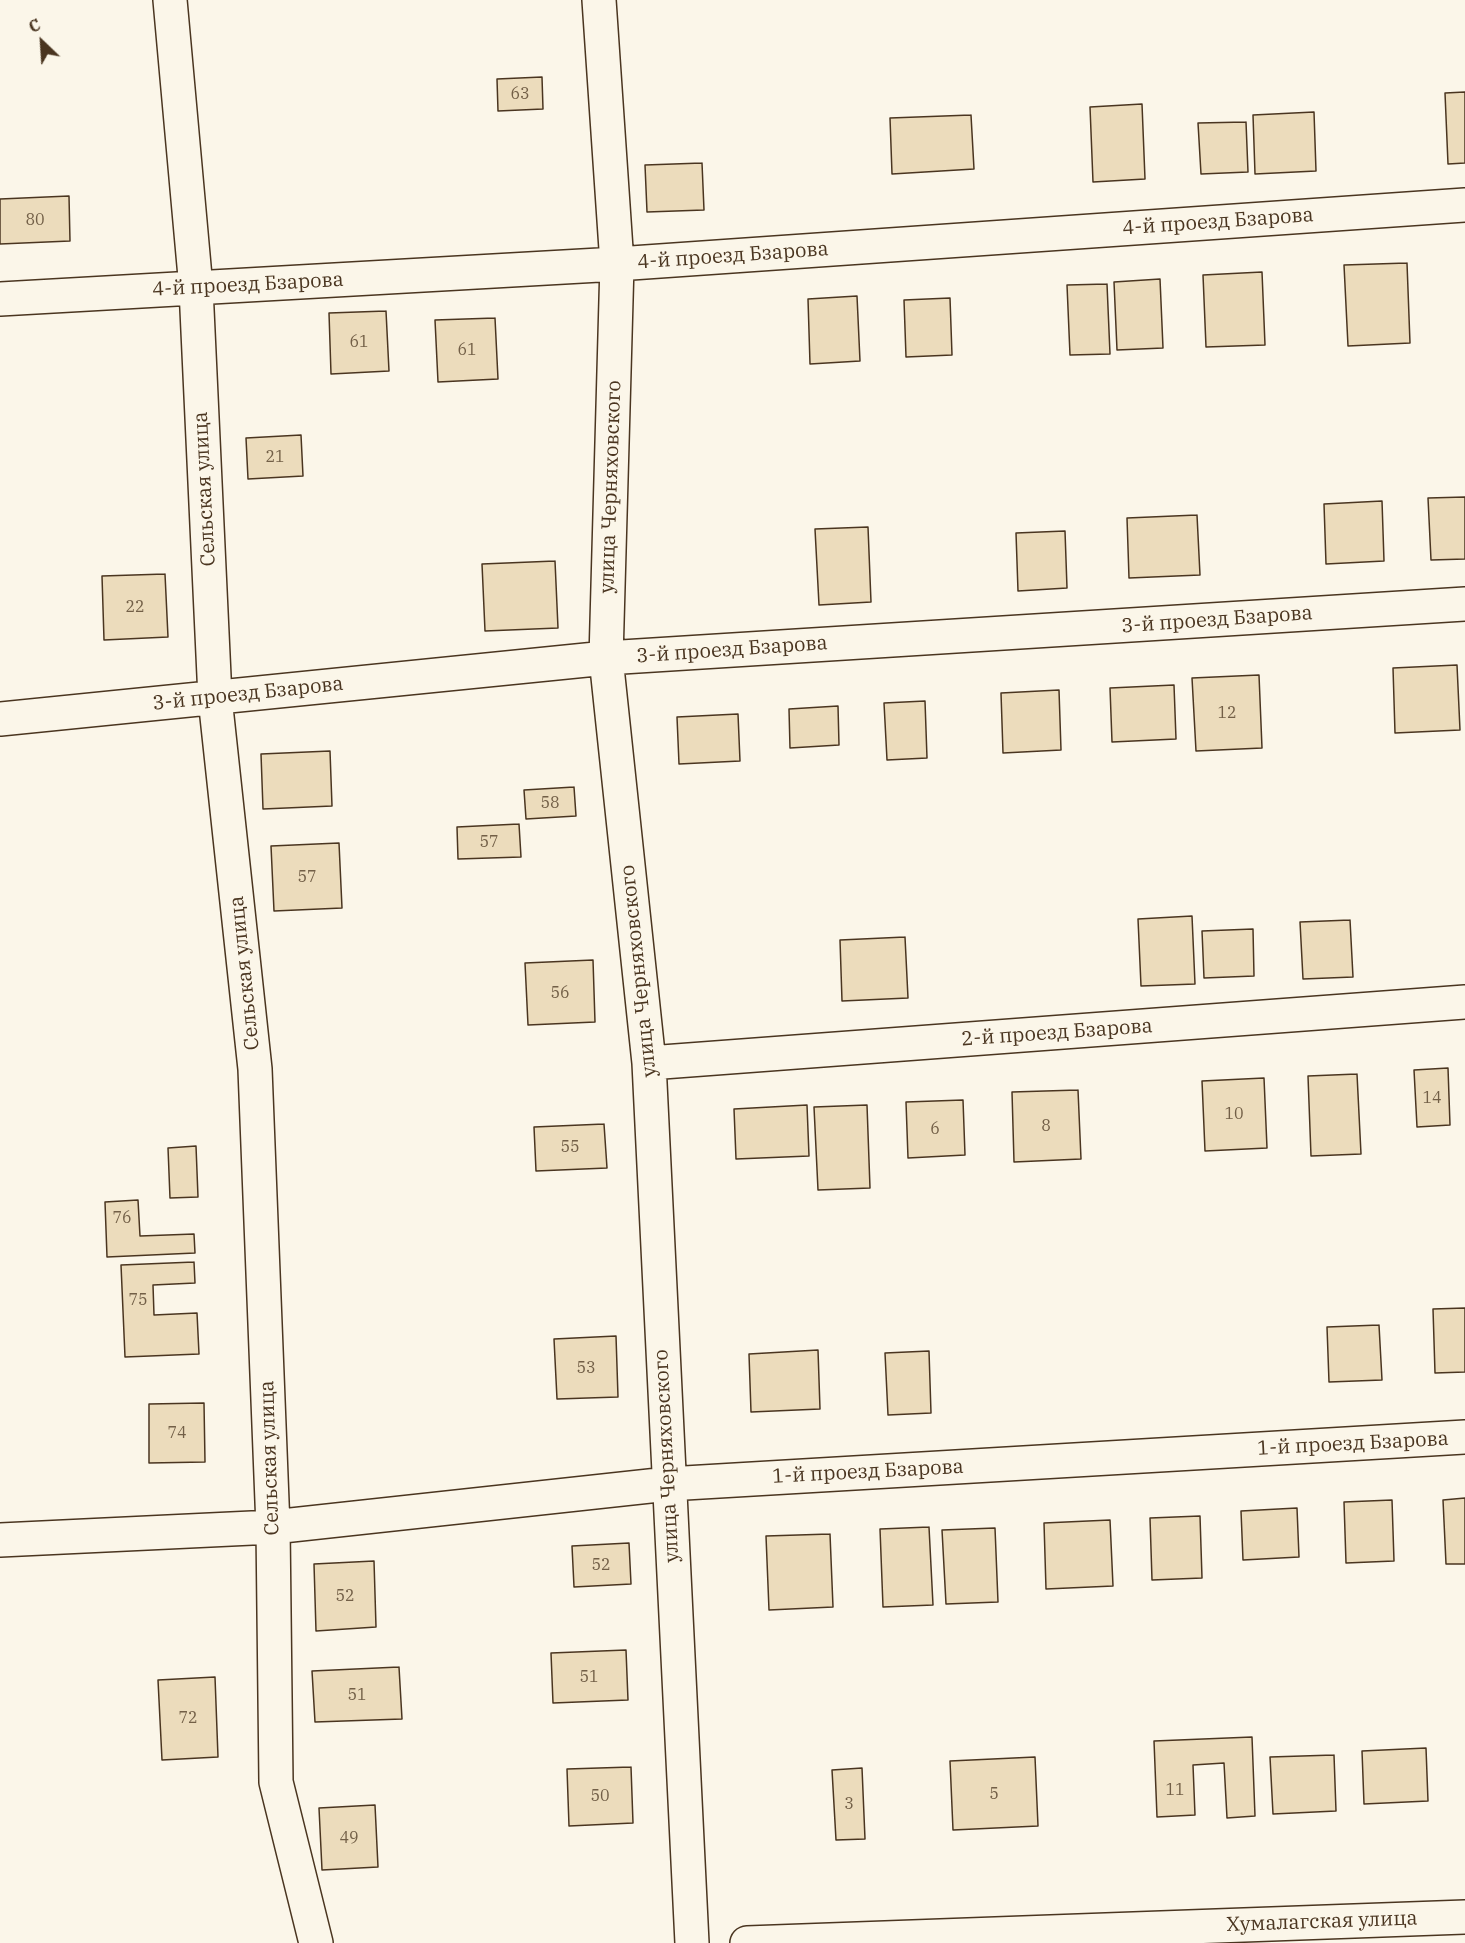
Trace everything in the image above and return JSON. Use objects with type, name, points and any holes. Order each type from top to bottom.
[{"type":"street","name":"Сельская улица","points":[[170,0],[196,288],[215,698],[255,1069],[273,1527],[276,1782],[316,1943]]},
{"type":"street","name":"улица Черняховского","points":[[599,0],[617,264],[606,658],[650,1063],[668,1484],[692,1943]]},
{"type":"street","name":"4-й проезд Бзарова","points":[[0,299],[617,264],[1465,205]]},
{"type":"street","name":"3-й проезд Бзарова","points":[[0,719],[606,658],[1465,604]]},
{"type":"street","name":"2-й проезд Бзарова","points":[[650,1063],[1465,1002]]},
{"type":"street","name":"1-й проезд Бзарова","points":[[0,1540],[273,1527],[668,1484],[1465,1437]]},
{"type":"street","name":"Хумалагская улица","points":[[747,1943],[1465,1917]]},
{"type":"building","points":[[542,77],[543,109],[498,111],[497,79]]},
{"type":"building","points":[[1465,92],[1465,163],[1448,164],[1445,93]]},
{"type":"building","points":[[1142,104],[1145,179],[1093,182],[1090,107]]},
{"type":"building","points":[[1314,112],[1316,171],[1255,174],[1253,115]]},
{"type":"building","points":[[971,115],[974,169],[892,174],[890,118]]},
{"type":"building","points":[[1246,122],[1248,172],[1201,174],[1198,123]]},
{"type":"building","points":[[702,163],[704,210],[647,212],[645,165]]},
{"type":"building","points":[[69,196],[70,241],[0,244],[0,199]]},
{"type":"building","points":[[1407,263],[1410,343],[1348,346],[1344,265]]},
{"type":"building","points":[[1262,272],[1265,345],[1206,347],[1203,275]]},
{"type":"building","points":[[1160,279],[1163,348],[1117,350],[1114,282]]},
{"type":"building","points":[[1107,284],[1110,354],[1070,355],[1067,285]]},
{"type":"building","points":[[857,296],[860,361],[810,364],[808,299]]},
{"type":"building","points":[[950,298],[952,355],[906,357],[904,300]]},
{"type":"building","points":[[386,311],[389,371],[331,374],[329,313]]},
{"type":"building","points":[[495,318],[498,379],[438,382],[435,320]]},
{"type":"building","points":[[301,435],[303,476],[248,479],[246,438]]},
{"type":"building","points":[[1465,497],[1465,559],[1431,560],[1428,498]]},
{"type":"building","points":[[1382,501],[1384,561],[1326,564],[1324,504]]},
{"type":"building","points":[[1197,515],[1200,575],[1129,578],[1127,518]]},
{"type":"building","points":[[868,527],[871,602],[819,605],[815,529]]},
{"type":"building","points":[[1065,531],[1067,588],[1018,591],[1016,533]]},
{"type":"building","points":[[555,561],[558,628],[485,631],[482,564]]},
{"type":"building","points":[[165,574],[168,637],[104,640],[102,576]]},
{"type":"building","points":[[1457,665],[1460,730],[1395,733],[1393,668]]},
{"type":"building","points":[[1259,675],[1262,748],[1196,751],[1192,678]]},
{"type":"building","points":[[1174,685],[1176,739],[1112,742],[1110,688]]},
{"type":"building","points":[[1059,690],[1061,750],[1003,753],[1001,693]]},
{"type":"building","points":[[925,701],[927,758],[887,760],[884,703]]},
{"type":"building","points":[[838,706],[839,745],[790,748],[789,709]]},
{"type":"building","points":[[738,714],[740,761],[679,764],[677,717]]},
{"type":"building","points":[[330,751],[332,806],[263,809],[261,754]]},
{"type":"building","points":[[574,787],[576,816],[526,819],[524,790]]},
{"type":"building","points":[[519,824],[521,857],[458,859],[457,827]]},
{"type":"building","points":[[339,843],[342,908],[274,911],[271,846]]},
{"type":"building","points":[[1192,916],[1195,984],[1141,986],[1138,919]]},
{"type":"building","points":[[1350,920],[1353,977],[1303,979],[1300,922]]},
{"type":"building","points":[[1253,929],[1254,976],[1204,978],[1202,931]]},
{"type":"building","points":[[905,937],[908,998],[842,1001],[840,940]]},
{"type":"building","points":[[593,960],[595,1022],[528,1025],[525,963]]},
{"type":"building","points":[[1448,1068],[1450,1125],[1417,1127],[1414,1070]]},
{"type":"building","points":[[1357,1074],[1361,1154],[1311,1156],[1308,1076]]},
{"type":"building","points":[[1264,1078],[1267,1148],[1205,1151],[1202,1081]]},
{"type":"building","points":[[1078,1090],[1081,1159],[1014,1162],[1012,1092]]},
{"type":"building","points":[[963,1100],[965,1155],[908,1158],[906,1102]]},
{"type":"building","points":[[807,1105],[809,1156],[736,1159],[734,1109]]},
{"type":"building","points":[[867,1105],[870,1188],[818,1190],[814,1107]]},
{"type":"building","points":[[604,1124],[607,1168],[536,1171],[534,1127]]},
{"type":"building","points":[[196,1146],[198,1197],[170,1198],[168,1148]]},
{"type":"building","points":[[138,1200],[140,1236],[194,1234],[195,1253],[107,1257],[105,1202]]},
{"type":"building","points":[[194,1262],[195,1283],[153,1285],[154,1315],[197,1313],[199,1354],[125,1357],[121,1265]]},
{"type":"building","points":[[1465,1308],[1465,1372],[1435,1373],[1433,1309]]},
{"type":"building","points":[[1379,1325],[1382,1380],[1329,1382],[1327,1327]]},
{"type":"building","points":[[616,1336],[618,1397],[557,1399],[554,1339]]},
{"type":"building","points":[[818,1350],[820,1409],[751,1412],[749,1354]]},
{"type":"building","points":[[929,1351],[931,1413],[888,1415],[885,1353]]},
{"type":"building","points":[[204,1403],[205,1462],[149,1463],[149,1404]]},
{"type":"building","points":[[1465,1498],[1465,1564],[1446,1564],[1443,1500]]},
{"type":"building","points":[[1392,1500],[1394,1561],[1346,1563],[1344,1502]]},
{"type":"building","points":[[1297,1508],[1299,1557],[1243,1560],[1241,1511]]},
{"type":"building","points":[[1200,1516],[1202,1578],[1152,1580],[1150,1518]]},
{"type":"building","points":[[1110,1520],[1113,1586],[1046,1589],[1044,1523]]},
{"type":"building","points":[[929,1527],[933,1605],[883,1607],[880,1529]]},
{"type":"building","points":[[995,1528],[998,1602],[946,1604],[942,1530]]},
{"type":"building","points":[[830,1534],[833,1607],[769,1610],[766,1536]]},
{"type":"building","points":[[629,1543],[631,1584],[574,1587],[572,1546]]},
{"type":"building","points":[[374,1561],[376,1627],[316,1631],[314,1564]]},
{"type":"building","points":[[626,1650],[628,1700],[553,1703],[551,1653]]},
{"type":"building","points":[[399,1667],[402,1719],[315,1722],[312,1671]]},
{"type":"building","points":[[215,1677],[218,1757],[162,1760],[158,1680]]},
{"type":"building","points":[[1252,1737],[1255,1816],[1227,1818],[1224,1763],[1193,1765],[1195,1815],[1157,1817],[1154,1741]]},
{"type":"building","points":[[1426,1748],[1428,1801],[1364,1804],[1362,1751]]},
{"type":"building","points":[[1334,1755],[1336,1811],[1273,1814],[1270,1757]]},
{"type":"building","points":[[1035,1757],[1038,1826],[953,1830],[950,1761]]},
{"type":"building","points":[[631,1767],[633,1823],[569,1826],[567,1769]]},
{"type":"building","points":[[862,1768],[865,1839],[836,1840],[832,1770]]},
{"type":"building","points":[[375,1805],[378,1867],[322,1870],[319,1808]]}]
